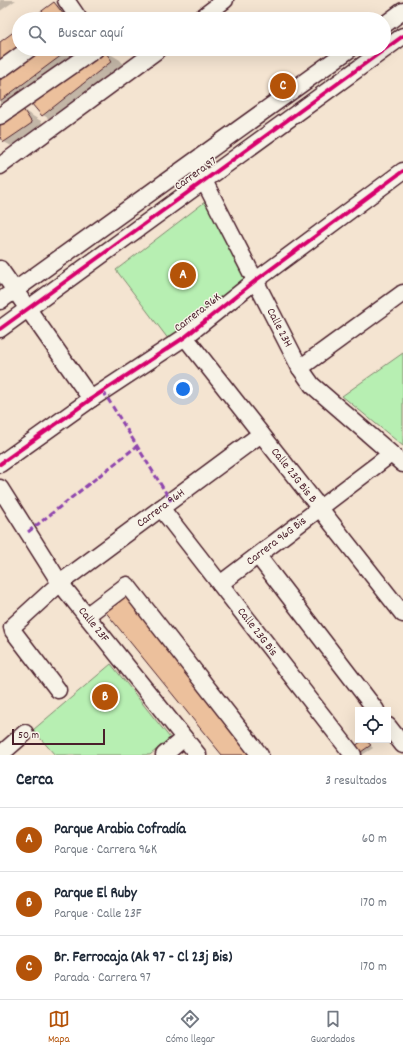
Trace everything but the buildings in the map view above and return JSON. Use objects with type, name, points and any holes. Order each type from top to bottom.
[{"type":"street","points":[[66,0],[73,12]]},
{"type":"street","points":[[209,12],[225,0]]},
{"type":"street","points":[[391,20],[403,11]]},
{"type":"street","name":"Carrera 97","points":[[391,45],[403,36]]},
{"type":"street","points":[[0,70],[19,56]]},
{"type":"street","points":[[0,116],[86,56]]},
{"type":"street","points":[[0,166],[149,56]]},
{"type":"street","name":"Carrera 97","points":[[0,301],[340,56]]},
{"type":"street","name":"Carrera 97","points":[[0,329],[376,56]]},
{"type":"street","name":"Calle 23H","points":[[194,162],[300,368],[312,385],[397,459]]},
{"type":"street","name":"Carrera 96K","points":[[0,464],[91,398],[185,337],[255,281],[403,171]]},
{"type":"street","points":[[0,269],[91,398]]},
{"type":"street","points":[[300,368],[403,293]]},
{"type":"street","name":"Calle 23G Bis B","points":[[185,337],[403,614]]},
{"type":"street","name":"Carrera 96H","points":[[58,690],[13,631],[12,627],[60,583],[261,434]]},
{"type":"street","name":"Carrera 96G Bis","points":[[220,584],[320,508],[397,459]]},
{"type":"street","name":"Calle 23F","points":[[3,498],[60,583],[198,755]]},
{"type":"street","name":"Calle 23G Bis","points":[[161,508],[353,755]]},
{"type":"street","points":[[258,556],[374,707]]},
{"type":"street","points":[[86,616],[127,585],[260,755]]},
{"type":"street","points":[[391,730],[403,745]]},
{"type":"street","points":[[0,755],[25,733]]},
{"type":"street","points":[[164,755],[184,738]]},
{"type":"green space","points":[[206,201],[249,280],[169,340],[116,270]]},
{"type":"green space","points":[[403,353],[403,446],[342,396]]},
{"type":"green space","points":[[111,664],[170,738],[150,755],[55,755],[33,730]]},
{"type":"marked path","points":[[103,391],[171,501]]},
{"type":"marked path","points":[[28,532],[137,446]]},
{"type":"cycle path","points":[[391,45],[403,36]]},
{"type":"cycle path","points":[[0,329],[375,56]]},
{"type":"cycle path","points":[[0,464],[91,399],[185,337],[255,281],[403,171]]},
{"type":"place","name":"Br. Ferrocaja (Ak 97 - Cl 23j Bis)","points":[[283,86]]},
{"type":"place","name":"Parque Arabia Cofradía","points":[[183,275]]},
{"type":"place","name":"Parque El Ruby","points":[[105,697]]}]
